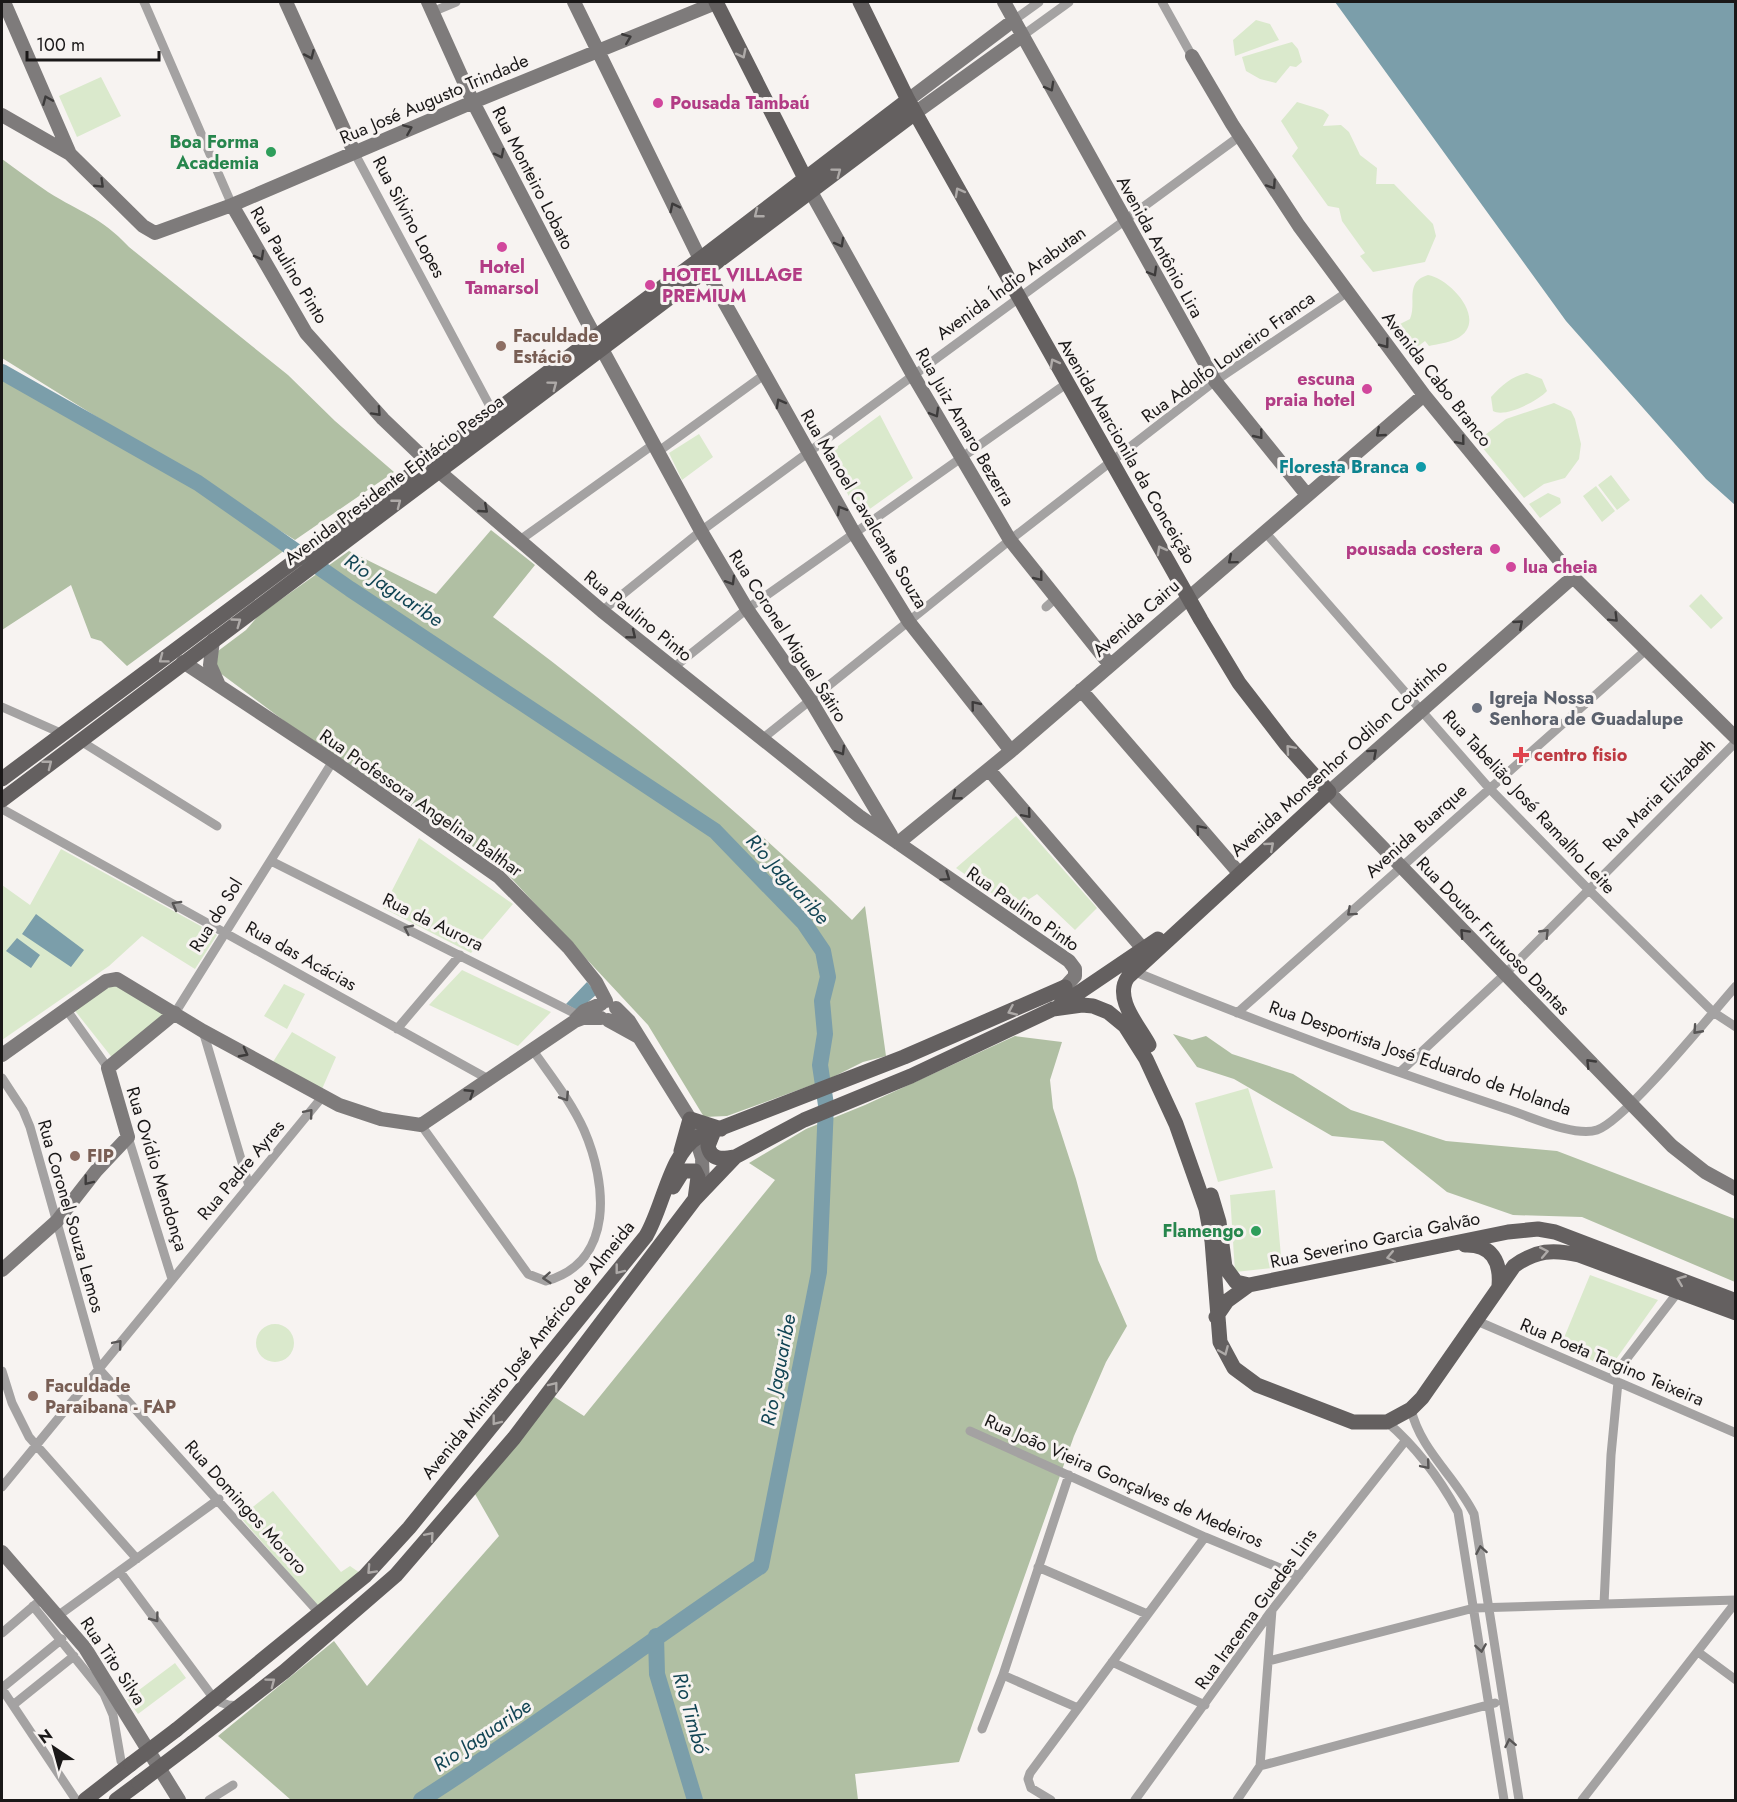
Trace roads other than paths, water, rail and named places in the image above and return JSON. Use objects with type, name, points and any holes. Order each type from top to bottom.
[{"type":"main road","points":[[4,2],[70,154]]},
{"type":"main road","name":"Rua Silvino Lopes","points":[[286,2],[354,152]]},
{"type":"main road","name":"Rua Manoel Cavalcante Souza","points":[[574,2],[704,265],[854,533],[909,622],[1011,751]]},
{"type":"main road","points":[[717,2],[808,185]]},
{"type":"main road","name":"Rua José Augusto Trindade","points":[[70,154],[146,229],[151,232],[163,231],[232,205],[596,50],[717,2]]},
{"type":"main road","name":"Avenida Marcionila da Conceição","points":[[860,2],[915,113],[1066,384],[1239,683],[1286,744],[1329,792]]},
{"type":"main road","name":"Avenida Antônio Lira","points":[[1004,2],[1215,381],[1307,495]]},
{"type":"main road","name":"Rua Monteiro Lobato","points":[[430,7],[473,102],[599,343],[657,447]]},
{"type":"main road","name":"Avenida Presidente Epitácio Pessoa","points":[[2,800],[183,662],[286,587],[346,532],[808,185],[908,99],[1014,20]]},
{"type":"main road","name":"Avenida Presidente Epitácio Pessoa","points":[[808,185],[915,113],[1022,36]]},
{"type":"main road","name":"Avenida Cabo Branco","points":[[1192,56],[1240,136],[1346,293],[1424,395],[1573,577],[1736,738]]},
{"type":"main road","points":[[2,115],[70,154]]},
{"type":"main road","name":"Rua Juiz Amaro Bezerra","points":[[808,185],[913,375],[1010,540],[1051,602],[1110,665]]},
{"type":"main road","name":"Rua Paulino Pinto","points":[[232,205],[306,333],[389,425],[433,466],[602,610],[859,816],[1069,961],[1075,969],[1075,976],[1065,987]]},
{"type":"main road","name":"Avenida Presidente Epitácio Pessoa","points":[[433,466],[493,412],[599,343]]},
{"type":"main road","name":"Avenida Cairu","points":[[898,843],[1011,751],[1424,395]]},
{"type":"main road","name":"Rua Coronel Miguel Sátiro","points":[[657,447],[701,531],[747,609],[811,701],[898,843]]},
{"type":"main road","name":"Avenida Presidente Epitácio Pessoa","points":[[2,779],[276,573],[346,532]]},
{"type":"main road","name":"Avenida Monsenhor Odilon Coutinho","points":[[1133,972],[1329,792],[1573,577]]},
{"type":"main road","points":[[213,640],[210,664],[218,683]]},
{"type":"main road","name":"Rua Professora Angelina Balthar","points":[[183,662],[333,761],[499,877],[568,947],[596,982],[608,1004],[627,1018],[690,1119],[698,1137],[702,1158],[699,1194]]},
{"type":"main road","points":[[1081,690],[1239,873]]},
{"type":"main road","points":[[988,770],[1144,950]]},
{"type":"main road","name":"Rua Doutor Frutuoso Dantas","points":[[1329,792],[1630,1104]]},
{"type":"main road","points":[[859,816],[866,817],[877,811]]},
{"type":"main road","points":[[116,1800],[240,1706],[336,1629],[396,1575],[514,1438],[699,1194],[735,1157],[804,1120],[911,1076],[1053,1009],[1196,914]]},
{"type":"main road","points":[[1133,972],[1124,983],[1123,998],[1173,1094],[1215,1205],[1225,1266],[1236,1282],[1249,1285]]},
{"type":"main road","points":[[2,1055],[113,978],[176,1013],[203,1031],[356,1113],[422,1125],[579,1017],[608,1004],[615,1015],[605,1019]]},
{"type":"main road","name":"Avenida Ministro José Américo de Almeida","points":[[85,1800],[215,1700],[321,1615],[365,1576],[409,1528],[646,1236],[659,1212],[680,1154],[698,1137],[904,1057],[1065,987]]},
{"type":"main road","points":[[1053,1009],[1082,1005],[1108,1012],[1125,1026],[1146,1059],[1176,1124],[1206,1209],[1212,1241],[1216,1317],[1226,1357],[1245,1378],[1327,1414],[1353,1422],[1387,1422],[1411,1409],[1440,1375],[1514,1266],[1526,1257],[1544,1251],[1560,1250],[1736,1313]]},
{"type":"main road","name":"Rua do Sol","points":[[108,1068],[176,1013]]},
{"type":"main road","points":[[579,1017],[605,1019],[637,1036]]},
{"type":"main road","name":"Rua Ovídio Mendonça","points":[[108,1068],[128,1137]]},
{"type":"main road","points":[[1630,1104],[1690,1161],[1736,1189]]},
{"type":"main road","points":[[680,1154],[690,1119],[717,1130],[708,1146],[712,1154],[719,1159],[735,1157]]},
{"type":"main road","points":[[2,1270],[57,1221],[96,1171],[128,1137]]},
{"type":"main road","points":[[659,1212],[684,1171],[692,1170],[697,1174],[699,1194]]},
{"type":"main road","name":"Rua Severino Garcia Galvão","points":[[1249,1285],[1508,1232],[1538,1229],[1555,1232],[1736,1301]]},
{"type":"main road","points":[[1449,1245],[1471,1245],[1491,1252],[1500,1271],[1499,1286]]},
{"type":"main road","points":[[1216,1317],[1227,1301],[1249,1285]]},
{"type":"main road","name":"Rua Tito Silva","points":[[2,1552],[38,1602],[59,1615],[69,1627],[109,1683],[179,1800]]},
{"type":"street","points":[[144,2],[232,205]]},
{"type":"street","points":[[430,7],[456,2]]},
{"type":"street","points":[[1014,20],[1039,2]]},
{"type":"street","points":[[1022,36],[1069,2]]},
{"type":"street","name":"Avenida Cabo Branco","points":[[1162,2],[1192,56]]},
{"type":"street","name":"Avenida Índio Arabutan","points":[[602,610],[701,531],[1240,136]]},
{"type":"street","name":"Rua Silvino Lopes","points":[[354,152],[493,412]]},
{"type":"street","name":"Rua Adolfo Loureiro Franca","points":[[762,739],[1010,540],[1215,381],[1346,293]]},
{"type":"street","points":[[520,540],[764,375]]},
{"type":"street","points":[[673,668],[747,609],[1066,384]]},
{"type":"street","name":"Rua Tabelião José Ramalho Leite","points":[[1265,532],[1489,788],[1588,890],[1713,1012],[1736,1027]]},
{"type":"street","name":"Avenida Buarque","points":[[1237,1013],[1646,650]]},
{"type":"street","points":[[2,707],[63,734]]},
{"type":"street","points":[[79,740],[217,826]]},
{"type":"street","name":"Rua Maria Elizabeth","points":[[1400,1072],[1504,975],[1736,742]]},
{"type":"street","name":"Rua do Sol","points":[[176,1013],[333,761]]},
{"type":"street","name":"Rua das Acácias","points":[[2,809],[490,1080]]},
{"type":"street","name":"Rua da Aurora","points":[[271,861],[579,1017]]},
{"type":"street","points":[[397,1029],[460,955]]},
{"type":"street","name":"Rua Desportista José Eduardo de Holanda","points":[[1133,972],[1237,1013],[1400,1072],[1580,1131],[1598,1130],[1630,1104],[1736,986]]},
{"type":"street","points":[[66,1009],[108,1068]]},
{"type":"street","points":[[203,1031],[249,1186]]},
{"type":"street","points":[[422,1125],[528,1274],[546,1281],[572,1270],[592,1246],[598,1229],[602,1209],[599,1188],[591,1148],[583,1129],[532,1049]]},
{"type":"street","name":"Rua Coronel Souza Lemos","points":[[2,1078],[20,1105],[30,1127],[98,1368]]},
{"type":"street","name":"Rua Padre Ayres","points":[[2,1487],[323,1096]]},
{"type":"street","name":"Rua Ovídio Mendonça","points":[[128,1137],[172,1279]]},
{"type":"street","points":[[1604,1604],[1615,1381],[1678,1292]]},
{"type":"street","name":"Rua Poeta Targino Teixeira","points":[[1477,1321],[1736,1433]]},
{"type":"street","name":"Rua Domingos Mororo","points":[[98,1368],[219,1499],[321,1615]]},
{"type":"street","points":[[2,1371],[18,1417],[36,1446],[137,1559]]},
{"type":"street","points":[[1387,1422],[1406,1440],[1440,1481],[1458,1512],[1490,1704],[1501,1800],[1519,1799],[1474,1514],[1457,1486],[1427,1446],[1414,1424],[1411,1409]]},
{"type":"street","name":"Rua João Vieira Gonçalves de Medeiros","points":[[970,1431],[1205,1537],[1299,1576]]},
{"type":"street","name":"Rua Iracema Guedes Lins","points":[[1134,1800],[1272,1610],[1406,1440]]},
{"type":"street","points":[[982,1729],[1004,1675],[1069,1475]]},
{"type":"street","points":[[59,1615],[219,1499]]},
{"type":"street","points":[[1052,1800],[1028,1784],[1030,1773],[1205,1537]]},
{"type":"street","points":[[1038,1567],[1147,1614]]},
{"type":"street","points":[[120,1572],[215,1700],[228,1705],[240,1706]]},
{"type":"street","points":[[1269,1661],[1474,1608],[1736,1601]]},
{"type":"street","points":[[1582,1800],[1736,1601]]},
{"type":"street","points":[[2,1633],[38,1602],[61,1642],[104,1694],[113,1715],[121,1761],[128,1766]]},
{"type":"street","points":[[1237,1800],[1260,1766],[1272,1610]]},
{"type":"street","points":[[69,1627],[61,1642],[2,1688],[76,1800]]},
{"type":"street","points":[[1698,1652],[1736,1680]]},
{"type":"street","points":[[13,1706],[74,1656]]},
{"type":"street","points":[[1112,1662],[1205,1705]]},
{"type":"street","points":[[1004,1675],[1078,1708]]},
{"type":"street","points":[[1260,1766],[1502,1702]]},
{"type":"street","points":[[209,1800],[233,1785]]},
{"type":"water","points":[[1335,2],[1735,2],[1735,505],[1706,479],[1566,321]]},
{"type":"water","points":[[36,914],[84,950],[71,967],[22,934]]},
{"type":"water","points":[[17,938],[40,955],[31,968],[6,951]]},
{"type":"water","points":[[587,982],[597,994],[578,1011],[566,1004]]},
{"type":"waterway","name":"Rio Jaguaribe","points":[[2,372],[198,483],[350,589],[715,831],[804,923],[823,951],[828,977],[822,1001],[825,1034],[820,1065],[826,1105],[819,1272],[761,1566],[507,1743],[421,1800]]},
{"type":"waterway","name":"Rio Timbó","points":[[656,1636],[657,1674],[695,1800]]},
{"type":"place","name":"Pousada Tambaú","points":[[658,103]]},
{"type":"place","name":"Boa Forma Academia","points":[[271,152]]},
{"type":"place","name":"Hotel Tamarsol","points":[[502,247]]},
{"type":"place","name":"HOTEL VILLAGE PREMIUM","points":[[650,285]]},
{"type":"place","name":"Faculdade Estácio","points":[[501,346]]},
{"type":"place","name":"escuna praia hotel","points":[[1367,389]]},
{"type":"place","name":"Floresta Branca","points":[[1421,467]]},
{"type":"place","name":"pousada costera","points":[[1495,549]]},
{"type":"place","name":"lua cheia","points":[[1511,567]]},
{"type":"place","name":"Igreja Nossa Senhora de Guadalupe","points":[[1477,708]]},
{"type":"place","name":"centro fisio","points":[[1521,755]]},
{"type":"place","name":"FIP","points":[[75,1156]]},
{"type":"place","name":"Flamengo","points":[[1256,1231]]},
{"type":"place","name":"Faculdade Paraibana - FAP","points":[[33,1396]]}]
